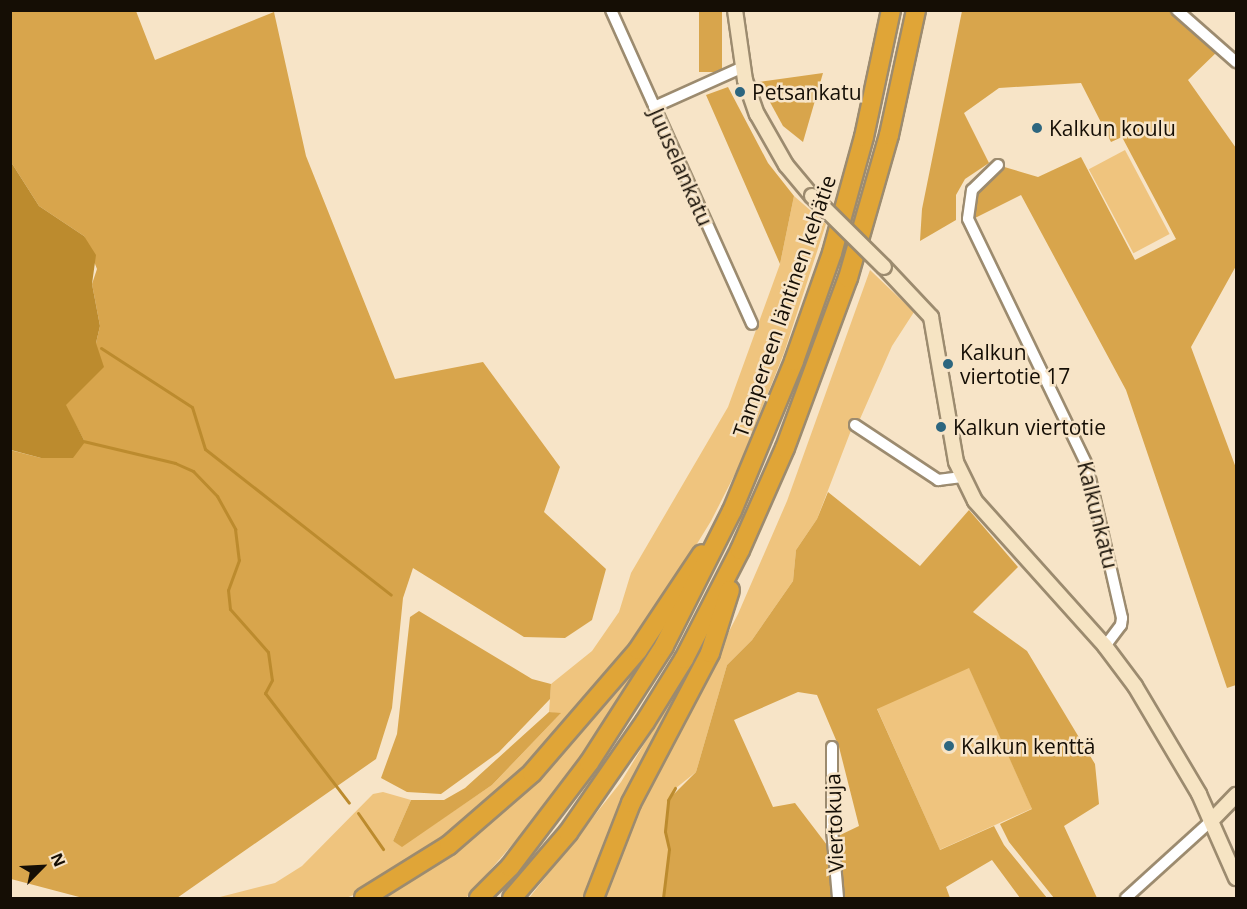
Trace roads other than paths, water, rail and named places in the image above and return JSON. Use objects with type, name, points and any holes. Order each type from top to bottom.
[{"type":"highway","name":"Tampereen läntinen kehätie","points":[[479,898],[510,867],[589,764],[664,646],[732,511],[794,361],[832,253],[864,137],[891,10]]},
{"type":"highway","points":[[512,898],[568,833],[645,722],[684,659],[740,550],[785,448],[848,278],[889,135],[916,10]]},
{"type":"highway","points":[[364,898],[449,845],[532,773],[638,651],[732,511]]},
{"type":"highway","points":[[594,898],[632,802],[718,636],[740,550]]},
{"type":"street","name":"Juuselankatu","points":[[611,10],[752,324]]},
{"type":"street","points":[[735,10],[743,67],[766,133],[793,176],[915,296],[934,325],[949,425],[962,477],[995,526],[1105,646],[1147,705],[1212,820],[1236,878]]},
{"type":"street","points":[[1177,10],[1236,62]]},
{"type":"street","points":[[654,107],[743,67]]},
{"type":"street","name":"Kalkunkatu","points":[[998,165],[972,190],[968,219],[1087,465],[1122,618],[1121,625],[1105,646]]},
{"type":"street","points":[[855,425],[938,480],[946,482],[962,477]]},
{"type":"street","name":"Viertokuja","points":[[831,747],[832,829],[838,898]]},
{"type":"street","points":[[1126,898],[1212,820],[1236,795]]},
{"type":"waterway","points":[[101,348],[192,407],[205,449],[391,595]]},
{"type":"waterway","points":[[83,441],[175,463],[193,471],[217,496],[235,529],[239,560],[228,590],[230,609],[268,652],[272,680],[265,693],[349,803]]},
{"type":"waterway","points":[[663,898],[669,849],[665,831],[668,800],[675,788]]},
{"type":"waterway","points":[[358,813],[383,849]]},
{"type":"place","name":"Petsankatu","points":[[740,92]]},
{"type":"place","name":"Kalkun koulu","points":[[1037,128]]},
{"type":"place","name":"Kalkun viertotie 17","points":[[948,364]]},
{"type":"place","name":"Kalkun viertotie","points":[[941,427]]},
{"type":"place","name":"Kalkun kenttä","points":[[949,746]]}]
